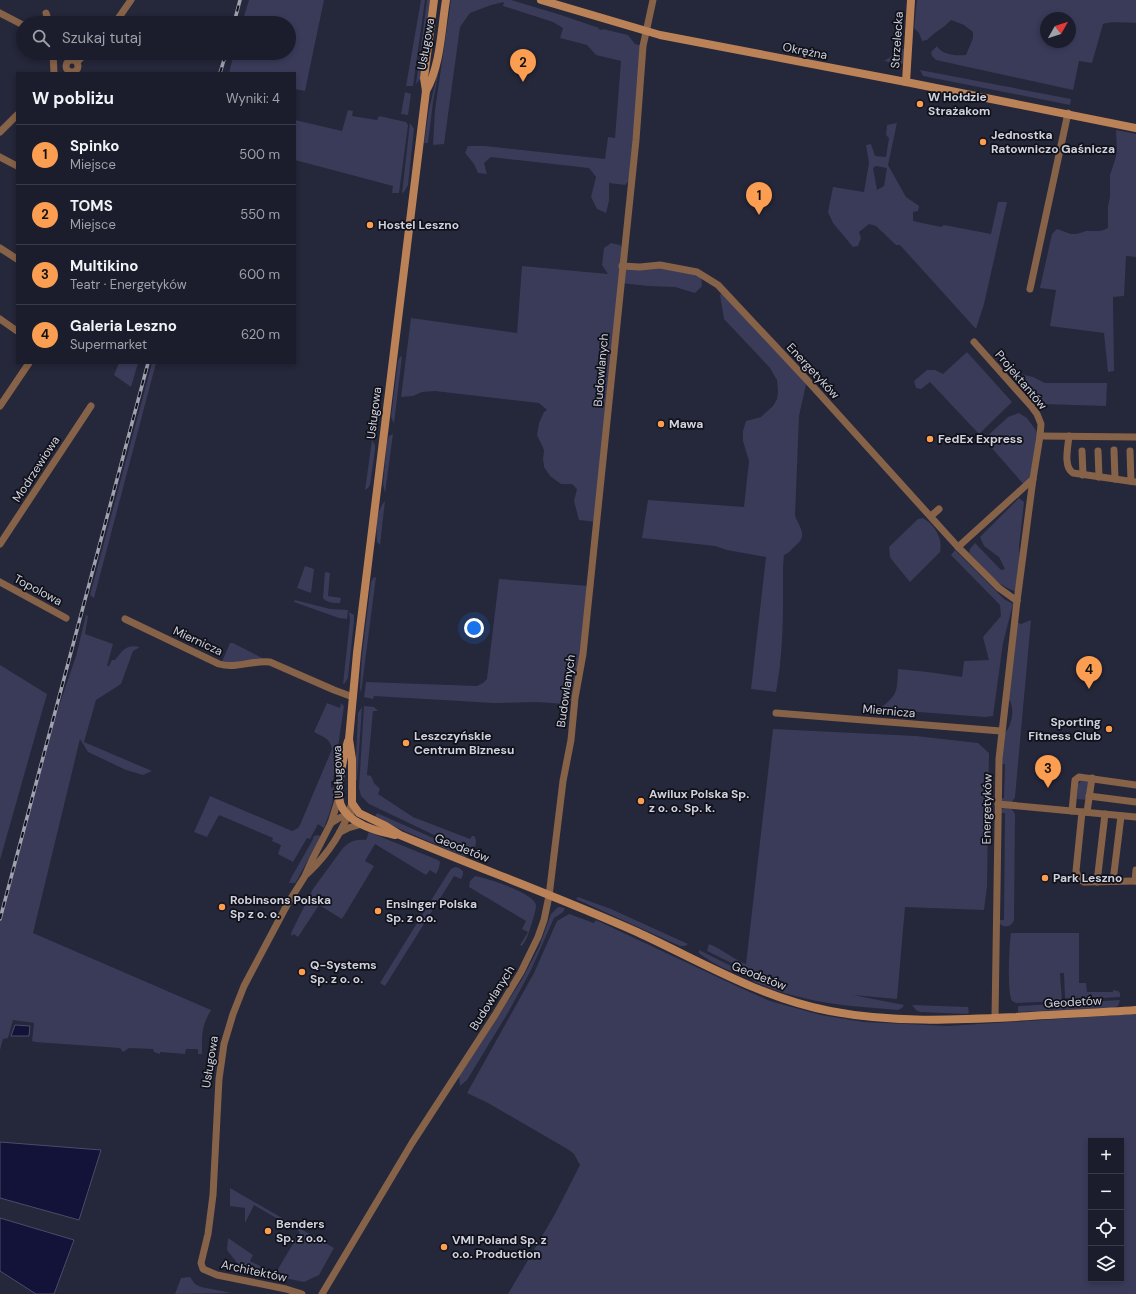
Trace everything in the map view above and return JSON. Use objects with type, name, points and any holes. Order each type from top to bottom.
[{"type":"street","points":[[120,16],[131,0]]},
{"type":"street","name":"Usługowa","points":[[203,1268],[201,1263],[208,1234],[211,1211],[218,1090],[224,1044],[233,1014],[244,986],[288,903],[305,876],[331,823],[339,797],[343,758],[349,739],[357,653],[426,90],[424,78],[434,0]]},
{"type":"street","name":"Usługowa","points":[[426,90],[432,79],[439,51],[446,0]]},
{"type":"street","name":"Okrężna","points":[[541,0],[673,38],[1068,113],[1136,128]]},
{"type":"street","name":"Budowlanych","points":[[322,1294],[412,1143],[521,972],[538,937],[544,920],[563,781],[571,740],[575,698],[583,654],[636,140],[645,31],[653,0]]},
{"type":"street","name":"Strzelecka","points":[[906,82],[911,0]]},
{"type":"street","points":[[0,13],[16,21]]},
{"type":"street","points":[[53,60],[54,72]]},
{"type":"street","points":[[66,69],[66,63],[68,60],[72,60],[77,62],[80,72]]},
{"type":"street","points":[[66,69],[70,72]]},
{"type":"street","points":[[60,72],[66,69]]},
{"type":"street","points":[[1030,289],[1068,113]]},
{"type":"street","points":[[0,132],[16,116]]},
{"type":"street","points":[[0,156],[16,165]]},
{"type":"street","points":[[0,248],[16,258]]},
{"type":"street","name":"Energetyków","points":[[622,266],[640,267],[660,265],[698,272],[718,285],[807,380],[958,547],[998,588],[1017,601]]},
{"type":"street","points":[[0,319],[16,330]]},
{"type":"street","name":"Projektantów","points":[[974,342],[1034,409],[1041,424],[1040,436]]},
{"type":"street","points":[[0,406],[28,364]]},
{"type":"street","points":[[0,392],[6,396]]},
{"type":"street","name":"Modrzewiowa","points":[[0,544],[91,406]]},
{"type":"street","points":[[1040,436],[1136,437]]},
{"type":"street","name":"Energetyków","points":[[995,1018],[998,804],[1001,731],[1040,436]]},
{"type":"street","points":[[1069,436],[1068,468],[1073,473],[1134,481],[1130,451]]},
{"type":"street","points":[[1114,450],[1115,479]]},
{"type":"street","points":[[1082,451],[1083,475]]},
{"type":"street","points":[[1098,451],[1099,477]]},
{"type":"street","points":[[958,547],[971,530],[1033,480]]},
{"type":"street","points":[[931,516],[939,509]]},
{"type":"street","name":"Topolowa","points":[[0,582],[66,618]]},
{"type":"street","name":"Miernicza","points":[[125,619],[219,664],[231,666],[270,662],[353,697]]},
{"type":"street","name":"Miernicza","points":[[776,713],[1001,731]]},
{"type":"street","name":"Usługowa","points":[[305,876],[319,862],[340,832],[352,803],[352,759],[349,739]]},
{"type":"street","points":[[1072,811],[1076,778],[1080,776],[1136,785]]},
{"type":"street","points":[[1092,778],[1090,796],[1084,812],[1076,874],[1081,881],[1135,881],[1136,870]]},
{"type":"street","points":[[1090,796],[1136,802]]},
{"type":"street","points":[[339,797],[342,806],[348,815]]},
{"type":"street","name":"Usługowa","points":[[331,823],[339,818],[359,813],[352,803]]},
{"type":"street","points":[[998,804],[1136,817]]},
{"type":"street","name":"Geodetów","points":[[359,813],[384,825],[400,835],[638,933],[744,984],[793,1002],[830,1011],[882,1018],[928,1020],[995,1018],[1136,1010]]},
{"type":"street","points":[[1097,882],[1105,814]]},
{"type":"street","name":"Geodetów","points":[[348,815],[362,824],[381,832],[400,835]]},
{"type":"street","points":[[1113,881],[1121,816]]},
{"type":"street","points":[[340,832],[362,824]]},
{"type":"street","name":"Architektów","points":[[203,1268],[209,1273],[286,1289],[302,1294]]},
{"type":"shaded area","points":[[249,0],[324,0],[305,91],[296,89],[296,72],[229,72],[232,60],[296,60],[296,16],[244,16]]},
{"type":"shaded area","points":[[421,0],[425,0],[413,86],[406,86]]},
{"type":"shaded area","points":[[427,0],[430,0],[420,79],[416,84]]},
{"type":"shaded area","points":[[451,0],[511,0],[561,15],[599,28],[598,29],[628,35],[635,44],[643,46],[631,179],[625,185],[609,183],[609,201],[606,213],[597,209],[591,197],[596,177],[589,168],[491,157],[484,163],[487,174],[478,173],[474,164],[465,153],[468,146],[485,146],[605,159],[608,137],[615,138],[621,61],[596,55],[587,45],[560,38],[563,28],[553,22],[503,6],[504,2],[470,13],[460,27],[444,144],[433,145],[435,110]]},
{"type":"shaded area","points":[[917,0],[1136,0],[1136,23],[1115,22],[1103,24],[1092,63],[1079,61],[1073,90],[936,60],[932,56],[931,52],[937,46],[946,53],[966,55],[973,38],[973,32],[964,25],[951,20],[927,40],[922,41],[919,33],[914,28]]},
{"type":"shaded area","points":[[909,45],[902,64],[884,61]]},
{"type":"shaded area","points":[[441,59],[433,102],[428,143],[424,143],[429,109]]},
{"type":"shaded area","points":[[920,70],[1071,99],[1070,105],[923,76]]},
{"type":"shaded area","points":[[405,92],[411,94],[408,115],[401,114]]},
{"type":"shaded area","points":[[348,110],[353,111],[352,116],[377,120],[379,116],[406,122],[408,125],[399,193],[392,193],[393,186],[296,160],[296,120],[342,131]]},
{"type":"shaded area","points":[[410,123],[414,129],[408,185],[402,193]]},
{"type":"shaded area","points":[[897,123],[888,165],[906,197],[919,206],[918,211],[913,212],[913,221],[941,227],[944,225],[991,234],[998,202],[1007,202],[984,304],[976,329],[900,245],[896,245],[876,226],[869,224],[859,232],[861,238],[858,246],[853,247],[833,223],[828,212],[833,187],[864,192],[869,163],[866,145],[871,144],[875,156],[886,157],[889,138],[886,135],[887,125]],"holes":[[[876,166],[887,168],[884,186],[877,190],[873,168]]]},
{"type":"shaded area","points":[[1116,130],[1136,134],[1136,257],[1126,256],[1124,296],[1113,297],[1114,371],[1108,372],[1104,333],[1050,326],[1056,290],[1040,288],[1052,234],[1057,229],[1071,234],[1077,234],[1086,231],[1101,231],[1108,228],[1110,175],[1117,151]]},
{"type":"shaded area","points":[[611,243],[620,245],[624,251],[622,265],[660,265],[701,274],[702,286],[695,293],[675,287],[621,283],[596,522],[579,520],[574,501],[577,489],[572,484],[561,484],[550,476],[544,467],[544,450],[537,435],[539,423],[544,412],[547,410],[539,403],[435,391],[422,392],[413,396],[401,397],[411,318],[517,333],[522,266],[608,274],[602,265],[604,248]]},
{"type":"shaded area","points":[[723,291],[807,380],[799,416],[795,516],[801,529],[802,536],[798,543],[784,555],[782,645],[776,692],[751,689],[766,557],[727,550],[715,546],[642,538],[648,500],[744,507],[749,461],[743,441],[743,431],[746,421],[761,417],[773,406],[777,399],[777,380],[770,368],[724,319],[720,295]]},
{"type":"shaded area","points":[[967,352],[1012,402],[979,434],[930,382],[921,389],[916,388],[914,381],[927,370],[935,370],[943,374]]},
{"type":"shaded area","points":[[402,356],[394,424],[391,417],[398,361]]},
{"type":"shaded area","points":[[119,364],[138,364],[131,387],[114,375]]},
{"type":"shaded area","points":[[152,364],[156,364],[94,598],[90,595]]},
{"type":"shaded area","points":[[1020,374],[1033,377],[1045,383],[1107,383],[1106,406],[1042,404],[1017,376]]},
{"type":"shaded area","points":[[1019,413],[1027,418],[1040,436],[1033,479],[1025,486],[984,439],[1008,417]]},
{"type":"shaded area","points":[[393,434],[385,493],[383,484],[387,442],[389,436]]},
{"type":"shaded area","points":[[372,440],[375,445],[375,450],[370,485],[365,490]]},
{"type":"shaded area","points":[[1019,498],[1024,502],[1019,547],[1020,560],[1015,591],[1002,585],[969,553],[970,549],[975,543],[1001,570],[1005,569],[999,557],[984,546],[980,537]]},
{"type":"shaded area","points":[[385,501],[380,545],[377,542],[377,520],[382,505]]},
{"type":"shaded area","points":[[923,518],[931,524],[939,537],[941,547],[940,552],[910,582],[890,557],[889,547],[918,519]]},
{"type":"shaded area","points":[[955,550],[1004,599],[1013,604],[1003,643],[993,716],[985,717],[879,709],[890,700],[897,688],[898,669],[962,677],[964,661],[989,660],[983,637],[1001,616],[1000,605],[951,555]]},
{"type":"shaded area","points":[[305,566],[314,569],[311,593],[297,588]]},
{"type":"shaded area","points":[[325,572],[330,573],[328,596],[341,598],[340,603],[329,602],[323,598]]},
{"type":"shaded area","points":[[376,577],[361,693],[362,655],[371,582],[373,578]]},
{"type":"shaded area","points":[[499,579],[589,586],[575,698],[564,704],[537,702],[494,703],[374,696],[373,699],[364,697],[366,682],[477,686],[483,683],[487,679]]},
{"type":"shaded area","points":[[295,600],[330,609],[348,610],[347,619],[339,618],[294,602]]},
{"type":"shaded area","points":[[349,612],[354,615],[354,621],[348,678],[343,684],[350,620]]},
{"type":"shaded area","points":[[86,615],[88,616],[85,634],[113,644],[107,666],[109,666],[112,660],[115,660],[120,653],[128,647],[140,647],[133,651],[121,684],[96,700],[84,742],[152,771],[143,775],[126,770],[88,752],[80,739],[33,933],[211,1010],[205,1021],[202,1054],[198,1054],[198,1049],[186,1049],[185,1054],[160,1052],[160,1054],[154,1052],[153,1049],[129,1048],[123,1052],[120,1048],[35,1042],[32,1041],[34,1023],[13,1020],[8,1038],[3,1039],[0,1050],[0,921],[38,768],[76,656]]},
{"type":"shaded area","points":[[1031,620],[1015,797],[1012,802],[1002,802],[999,798],[1004,798],[1005,764],[1002,764],[1003,735],[1009,727],[1012,717],[1012,707],[1008,698],[1014,621],[1021,624]]},
{"type":"shaded area","points":[[230,643],[233,643],[270,662],[221,664]]},
{"type":"shaded area","points":[[0,665],[47,694],[0,860]]},
{"type":"shaded area","points":[[327,703],[340,708],[341,703],[344,706],[333,781],[331,781],[331,788],[334,787],[332,803],[324,828],[318,824],[310,839],[307,838],[293,862],[278,854],[281,845],[272,841],[273,838],[219,815],[207,837],[194,832],[210,796],[292,831],[298,828],[332,749],[328,740],[314,732]]},
{"type":"shaded area","points":[[364,706],[374,707],[378,711],[373,711],[367,775],[371,776],[374,783],[380,789],[378,794],[413,817],[470,839],[474,836],[476,842],[473,851],[432,834],[369,804],[361,796],[359,788]]},
{"type":"shaded area","points":[[362,707],[357,780],[355,780],[358,713]]},
{"type":"shaded area","points":[[773,729],[916,736],[978,743],[989,753],[987,886],[984,910],[905,907],[897,999],[853,995],[904,1005],[898,1010],[827,1003],[786,994],[753,981],[751,977],[776,985],[707,951],[709,944],[746,964]]},
{"type":"shaded area","points":[[1081,781],[1088,782],[1087,800],[1077,799],[1078,784]]},
{"type":"shaded area","points":[[1005,807],[1011,808],[1015,814],[1014,920],[1011,925],[1003,926],[998,920],[1004,920],[1005,813],[999,813]]},
{"type":"shaded area","points":[[377,813],[469,854],[465,857],[402,830],[375,817]]},
{"type":"shaded area","points":[[369,832],[438,860],[440,862],[436,874],[430,870],[426,875],[375,844],[365,861],[374,866],[342,919],[319,905],[298,937],[294,934],[292,936],[292,931],[313,889],[343,848],[353,841],[366,840]]},
{"type":"shaded area","points":[[318,835],[321,837],[297,880],[295,883],[289,883],[314,836]]},
{"type":"shaded area","points":[[455,867],[463,871],[461,879],[454,876],[385,986],[380,983],[445,878],[451,869]]},
{"type":"shaded area","points":[[475,876],[519,891],[533,900],[536,905],[535,912],[528,935],[522,946],[520,945],[528,932],[522,929],[526,921],[469,887],[470,881]]},
{"type":"shaded area","points":[[578,897],[611,909],[688,944],[685,946],[680,946],[576,899]]},
{"type":"shaded area","points":[[558,907],[565,908],[563,912],[554,918],[531,970],[509,1011],[467,1080],[460,1086],[459,1076],[521,981],[539,947],[551,914]]},
{"type":"shaded area","points":[[569,914],[594,923],[596,920],[770,1001],[821,1015],[864,1022],[948,1026],[1136,1014],[1136,1294],[508,1294],[555,1214],[580,1165],[574,1154],[569,1150],[488,1103],[467,1093],[534,973],[557,921]]},
{"type":"shaded area","points":[[1011,933],[1079,933],[1079,983],[1086,983],[1087,992],[1113,992],[1113,990],[1120,993],[1120,997],[1068,1000],[1068,998],[1065,998],[1064,973],[1060,973],[1062,1001],[1016,1003],[1012,1001],[1009,988]]},
{"type":"shaded area","points":[[699,950],[743,972],[732,971],[720,966],[699,953]]},
{"type":"shaded area","points":[[1120,1000],[1118,1006],[1112,1008],[1018,1012],[1019,1006]]},
{"type":"shaded area","points":[[912,1005],[968,1007],[969,1013],[920,1012]]},
{"type":"shaded area","points":[[15,1025],[30,1026],[29,1036],[11,1036]]},
{"type":"shaded area","points":[[0,1142],[101,1150],[79,1220],[0,1198]]},
{"type":"shaded area","points":[[230,1188],[334,1248],[319,1275],[304,1282],[242,1269],[227,1250],[228,1238],[253,1255],[250,1261],[275,1274],[300,1232],[254,1205],[245,1223],[245,1208],[230,1206]]},
{"type":"shaded area","points":[[0,1218],[74,1240],[54,1294],[36,1294],[0,1271]]},
{"type":"shaded area","points":[[190,1277],[195,1284],[201,1287],[232,1293],[175,1294],[181,1278]]},
{"type":"railway","points":[[236,16],[240,0]]},
{"type":"railway","points":[[220,72],[224,60]]},
{"type":"railway","points":[[0,919],[148,364]]},
{"type":"place","name":"TOMS","points":[[523,82]]},
{"type":"place","name":"W Hołdzie Strażakom","points":[[920,104]]},
{"type":"place","name":"Jednostka Ratowniczo Gaśnicza","points":[[983,142]]},
{"type":"place","name":"Spinko","points":[[759,215]]},
{"type":"place","name":"Hostel Leszno","points":[[370,225]]},
{"type":"place","name":"Mawa","points":[[661,424]]},
{"type":"place","name":"FedEx Express","points":[[930,439]]},
{"type":"place","name":"Galeria Leszno","points":[[1089,689]]},
{"type":"place","name":"Sporting Fitness Club","points":[[1109,729]]},
{"type":"place","name":"Leszczyńskie Centrum Biznesu","points":[[406,743]]},
{"type":"place","name":"Multikino","points":[[1048,788]]},
{"type":"place","name":"Awilux Polska Sp. z o. o. Sp. k.","points":[[641,801]]},
{"type":"place","name":"Park Leszno","points":[[1045,878]]},
{"type":"place","name":"Robinsons Polska Sp z o. o.","points":[[222,907]]},
{"type":"place","name":"Ensinger Polska Sp. z o.o.","points":[[378,911]]},
{"type":"place","name":"Q-Systems Sp. z o. o.","points":[[302,972]]},
{"type":"place","name":"Benders Sp. z o.o.","points":[[268,1231]]},
{"type":"place","name":"VMI Poland Sp. z o.o. Production","points":[[444,1247]]}]
